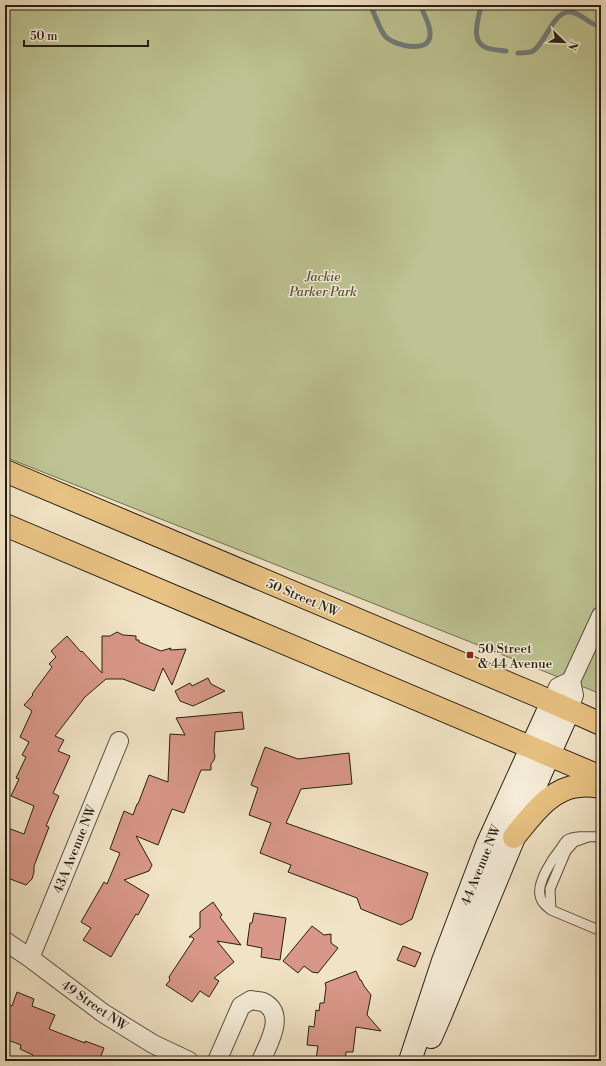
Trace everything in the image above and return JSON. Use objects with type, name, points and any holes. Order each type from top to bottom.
[{"type":"main road","name":"50 Street NW","points":[[5,471],[601,724]]},
{"type":"main road","points":[[5,525],[601,777]]},
{"type":"main road","points":[[514,837],[544,802],[565,789],[578,786],[601,787]]},
{"type":"street","name":"44 Avenue NW","points":[[410,1061],[443,961],[487,845],[540,751],[560,706],[574,695],[571,681],[601,616]]},
{"type":"street","name":"43A Avenue NW","points":[[30,958],[119,741]]},
{"type":"street","name":"44 Avenue NW","points":[[420,1061],[514,837],[540,751]]},
{"type":"street","name":"49 Street NW","points":[[5,941],[103,1013],[153,1044],[189,1061]]},
{"type":"street","points":[[217,1061],[241,1006],[251,1000],[262,1002],[270,1008],[275,1016],[275,1029],[261,1061]]},
{"type":"lane","points":[[601,837],[588,837],[574,842],[566,852],[550,889],[551,910],[601,931]]},
{"type":"green space","name":"Jackie Parker Park","points":[[5,5],[601,5],[601,694],[5,457]]},
{"type":"building","points":[[117,632],[123,635],[136,636],[136,640],[139,640],[139,642],[161,651],[171,648],[170,650],[186,649],[172,685],[163,668],[154,691],[123,679],[106,679],[85,697],[55,736],[64,740],[58,751],[70,756],[53,793],[59,796],[46,826],[49,827],[34,866],[32,879],[26,885],[5,877],[5,827],[24,834],[34,806],[11,796],[19,779],[16,778],[26,757],[22,755],[29,742],[20,737],[32,711],[24,705],[33,695],[32,694],[52,667],[49,664],[56,657],[51,651],[67,636],[102,673],[102,636],[110,636]]},
{"type":"building","points":[[208,678],[211,684],[225,691],[193,706],[180,701],[175,691],[190,683],[192,686]]},
{"type":"building","points":[[242,712],[244,729],[215,732],[215,756],[211,764],[211,770],[201,770],[184,813],[172,809],[158,845],[136,836],[152,865],[149,871],[124,880],[149,895],[111,957],[83,940],[91,928],[81,922],[104,882],[107,884],[120,853],[110,849],[124,811],[133,815],[149,775],[168,782],[170,734],[185,735],[176,718]]},
{"type":"building","points":[[265,747],[298,759],[349,753],[352,784],[301,789],[286,823],[428,873],[412,919],[401,925],[361,909],[357,898],[288,872],[291,865],[260,853],[271,823],[249,815],[258,788],[251,785]]},
{"type":"building","points":[[213,902],[222,915],[220,917],[241,945],[217,941],[234,962],[214,978],[219,981],[209,997],[200,991],[192,1002],[166,985],[170,980],[169,977],[194,939],[189,937],[200,928],[200,912]]},
{"type":"building","points":[[254,913],[286,918],[280,960],[261,957],[262,948],[247,945],[250,923],[252,923]]},
{"type":"building","points":[[312,926],[324,935],[331,934],[331,943],[338,948],[318,973],[312,972],[304,966],[298,973],[283,961]]},
{"type":"building","points":[[403,946],[421,953],[415,967],[397,960]]},
{"type":"building","points":[[356,971],[360,980],[371,995],[367,1015],[381,1031],[356,1027],[353,1052],[346,1052],[345,1061],[316,1059],[318,1046],[307,1045],[309,1026],[314,1027],[316,1010],[319,1011],[320,1003],[324,1003],[325,983]]},
{"type":"building","points":[[17,992],[34,999],[32,1006],[55,1015],[49,1029],[85,1043],[85,1041],[104,1048],[99,1061],[45,1061],[20,1049],[21,1045],[5,1039],[5,1004],[12,1006]]},
{"type":"waterway","points":[[372,5],[372,9],[378,24],[386,37],[397,43],[411,46],[424,45],[428,41],[430,35],[429,27],[421,5]]},
{"type":"waterway","points":[[481,5],[476,29],[478,41],[481,45],[487,48],[506,51]]},
{"type":"waterway","points":[[518,53],[528,53],[538,47],[554,21],[565,13],[576,13],[601,27]]},
{"type":"place","name":"50 Street & 44 Avenue","points":[[470,655]]}]
